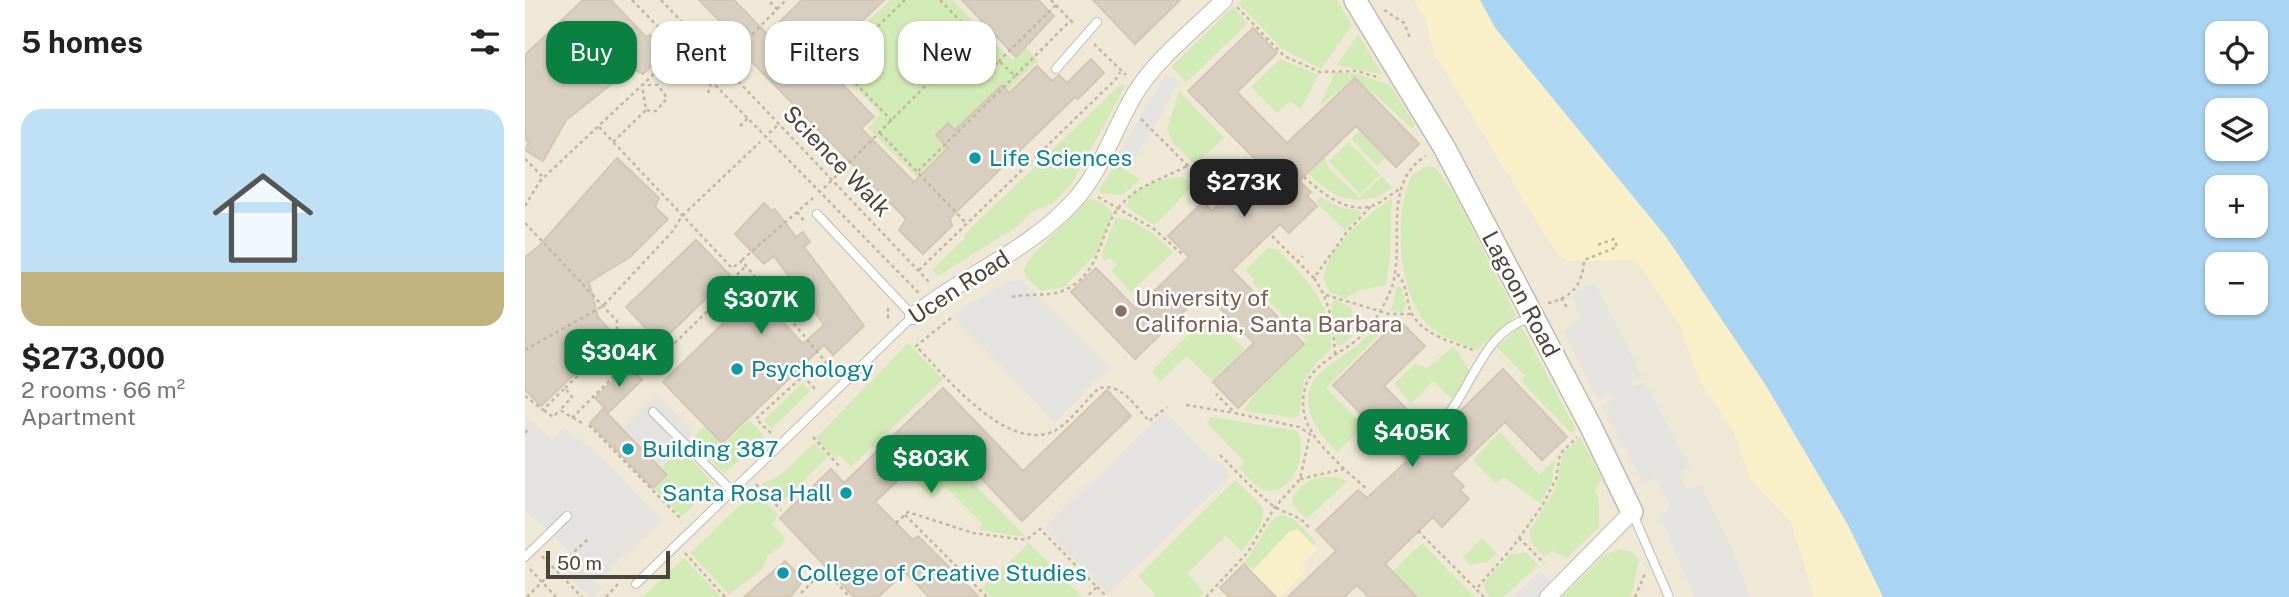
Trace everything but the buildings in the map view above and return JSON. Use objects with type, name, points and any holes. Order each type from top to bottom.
[{"type":"street","name":"Ucen Road","points":[[913,316],[928,303],[1018,249],[1047,227],[1084,189],[1149,74],[1224,0]]},
{"type":"street","name":"Lagoon Road","points":[[1355,0],[1444,147],[1591,427],[1632,512]]},
{"type":"street","points":[[1548,597],[1632,512]]},
{"type":"lane","points":[[1055,69],[1097,22]]},
{"type":"lane","points":[[817,214],[913,316]]},
{"type":"lane","name":"Ucen Road","points":[[636,584],[913,316]]},
{"type":"lane","points":[[1441,423],[1458,406],[1483,355],[1508,328],[1534,317]]},
{"type":"lane","points":[[653,412],[731,490]]},
{"type":"lane","name":"Lagoon Road","points":[[1632,512],[1669,597]]},
{"type":"lane","points":[[525,557],[567,516]]},
{"type":"path","points":[[632,0],[653,21]]},
{"type":"path","name":"Science Walk","points":[[661,0],[681,21]]},
{"type":"path","points":[[768,0],[777,9]]},
{"type":"path","points":[[751,36],[786,0]]},
{"type":"path","points":[[892,122],[838,65],[905,0]]},
{"type":"path","points":[[940,0],[960,21]]},
{"type":"path","points":[[1051,0],[1075,25]]},
{"type":"path","points":[[1230,0],[1284,56],[1320,72],[1357,71],[1390,81]]},
{"type":"path","points":[[996,64],[1056,5]]},
{"type":"path","points":[[1380,10],[1404,23],[1410,38]]},
{"type":"path","points":[[918,171],[1071,20]]},
{"type":"path","points":[[1094,44],[1127,76]]},
{"type":"path","points":[[996,58],[1015,76]]},
{"type":"path","points":[[919,270],[1116,79],[1120,72]]},
{"type":"path","points":[[525,206],[543,177],[651,77]]},
{"type":"path","points":[[708,93],[711,84]]},
{"type":"path","points":[[717,84],[928,303]]},
{"type":"path","name":"Science Walk","points":[[741,84],[932,285]]},
{"type":"path","points":[[824,188],[928,84]]},
{"type":"path","points":[[642,85],[646,110]]},
{"type":"path","points":[[613,142],[646,110],[656,111],[667,98],[658,85],[642,85]]},
{"type":"path","points":[[1127,109],[1153,129],[1223,200]]},
{"type":"path","points":[[740,126],[748,118]]},
{"type":"path","points":[[769,133],[779,124]]},
{"type":"path","points":[[599,127],[732,268],[813,198]]},
{"type":"path","points":[[880,133],[966,223]]},
{"type":"path","points":[[525,350],[603,306],[672,232],[683,216],[760,142]]},
{"type":"path","points":[[1206,597],[1248,552],[1275,507],[1300,479],[1310,434],[1304,393],[1310,376],[1361,336],[1380,312],[1397,274],[1396,229],[1400,189],[1411,169],[1444,147]]},
{"type":"path","points":[[525,159],[543,177]]},
{"type":"path","points":[[1012,298],[1031,292],[1053,294],[1068,289],[1100,253],[1118,208],[1138,188],[1189,165]]},
{"type":"path","points":[[1304,177],[1336,202],[1370,206]]},
{"type":"path","points":[[1084,189],[1164,236],[1184,256]]},
{"type":"path","points":[[1314,278],[1346,233],[1370,206],[1400,189]]},
{"type":"path","points":[[525,223],[617,321],[622,333],[652,365],[719,300],[715,296],[746,266]]},
{"type":"path","points":[[1272,236],[1314,278],[1326,295],[1333,319],[1335,354]]},
{"type":"path","points":[[1584,279],[1584,260],[1617,247],[1614,239],[1595,246]]},
{"type":"path","points":[[1297,262],[1303,256]]},
{"type":"path","points":[[742,261],[834,372]]},
{"type":"path","points":[[1397,274],[1403,281],[1412,314],[1436,335],[1483,355]]},
{"type":"path","points":[[1326,295],[1380,312],[1412,314]]},
{"type":"path","points":[[1561,298],[1568,309]]},
{"type":"path","points":[[887,306],[888,322]]},
{"type":"path","points":[[951,318],[916,346],[964,396],[1014,433],[1029,436],[1056,430],[1099,388],[1107,386],[1117,388],[1149,421],[1167,407]]},
{"type":"path","points":[[543,410],[622,333]]},
{"type":"path","points":[[571,418],[639,351]]},
{"type":"path","points":[[771,433],[756,419],[803,376],[816,390]]},
{"type":"path","points":[[525,396],[553,416],[572,397],[565,388]]},
{"type":"path","points":[[1216,394],[1235,413]]},
{"type":"path","points":[[1185,405],[1299,427],[1310,434],[1368,490]]},
{"type":"path","points":[[560,410],[582,423]]},
{"type":"path","points":[[589,425],[682,520]]},
{"type":"path","points":[[1476,589],[1519,538],[1552,489],[1560,454],[1591,427]]},
{"type":"path","points":[[813,437],[840,467]]},
{"type":"path","points":[[1220,455],[1275,507],[1301,518],[1308,528]]},
{"type":"path","points":[[1300,479],[1345,469]]},
{"type":"path","points":[[756,484],[781,510]]},
{"type":"path","points":[[896,523],[908,512],[973,533],[1026,540],[1040,530],[1107,597]]},
{"type":"path","points":[[905,515],[987,597]]},
{"type":"path","points":[[1418,531],[1484,597]]},
{"type":"path","points":[[559,566],[589,538]]},
{"type":"path","points":[[1519,538],[1544,563]]},
{"type":"path","points":[[535,548],[582,597]]},
{"type":"path","points":[[684,553],[726,597]]},
{"type":"path","points":[[525,563],[556,597]]},
{"type":"path","points":[[1635,597],[1645,572],[1655,563]]},
{"type":"path","points":[[801,593],[824,570],[850,597]]},
{"type":"path","points":[[527,597],[551,573]]},
{"type":"path","points":[[606,597],[620,582]]},
{"type":"path","points":[[1086,597],[1097,587]]},
{"type":"shaded area","name":"University of California, Santa Barbara","points":[[525,0],[1480,0],[1496,29],[1765,384],[1848,525],[1883,597],[525,597]]},
{"type":"shaded area","points":[[1166,74],[1179,82],[1132,164],[1117,156]]},
{"type":"shaded area","points":[[1020,279],[1109,368],[1055,423],[952,315],[1006,282]]},
{"type":"shaded area","points":[[1594,283],[1642,375],[1631,381],[1633,387],[1645,382],[1690,467],[1679,473],[1686,490],[1700,485],[1731,547],[1750,597],[1694,597],[1660,515],[1671,508],[1655,478],[1643,483],[1602,406],[1614,399],[1610,393],[1598,399],[1563,330],[1580,319],[1572,294]]},
{"type":"shaded area","points":[[658,395],[693,433],[660,465],[624,427]]},
{"type":"shaded area","points":[[1165,411],[1211,460],[1214,458],[1231,475],[1108,594],[1044,528]]},
{"type":"shaded area","points":[[525,417],[553,439],[563,427],[602,458],[662,520],[597,581],[544,526],[525,512]]},
{"type":"shaded area","points":[[579,565],[602,589],[594,597],[590,597],[569,576]]},
{"type":"shaded area","points":[[1540,571],[1552,583],[1538,597],[1513,597]]},
{"type":"green space","points":[[890,0],[952,0],[973,21],[898,21],[898,84],[996,84],[996,44],[1012,60],[1026,48],[1038,61],[917,177],[868,128],[881,114],[852,84],[884,84],[884,21],[868,21]]},
{"type":"green space","points":[[1241,0],[1337,0],[1352,25],[1321,69],[1281,48],[1238,3]]},
{"type":"green space","points":[[1233,7],[1248,23],[1187,82],[1171,67]]},
{"type":"green space","points":[[1358,34],[1383,75],[1337,65]]},
{"type":"green space","points":[[1280,59],[1318,75],[1301,109],[1290,101],[1277,113],[1251,87]]},
{"type":"green space","points":[[1335,72],[1357,74],[1390,85],[1415,125],[1412,128],[1355,77],[1320,106]]},
{"type":"green space","points":[[1121,84],[1125,86],[1071,185],[1053,203],[1032,212],[1016,227],[938,276],[932,270],[965,238],[964,235]]},
{"type":"green space","points":[[1179,91],[1224,138],[1195,165],[1172,141],[1167,129]]},
{"type":"green space","points":[[1359,131],[1385,158],[1377,166],[1351,139]]},
{"type":"green space","points":[[1349,142],[1380,175],[1360,194],[1329,161]]},
{"type":"green space","points":[[1324,154],[1329,169],[1359,197],[1382,177],[1392,188],[1368,199],[1357,200],[1336,195],[1307,172]]},
{"type":"green space","points":[[1116,164],[1140,179],[1123,195],[1100,193],[1099,189]]},
{"type":"green space","points":[[1428,166],[1436,168],[1455,195],[1516,315],[1478,350],[1446,337],[1429,326],[1418,312],[1410,294],[1401,253],[1402,210],[1412,175]]},
{"type":"green space","points":[[1182,177],[1195,184],[1154,225],[1127,207],[1133,194],[1148,184]]},
{"type":"green space","points":[[1320,197],[1341,208],[1359,210],[1361,214],[1345,230],[1316,202]]},
{"type":"green space","points":[[1392,198],[1386,285],[1360,290],[1345,298],[1330,292],[1324,281],[1331,257],[1360,223]]},
{"type":"green space","points":[[1089,199],[1100,201],[1113,213],[1097,253],[1064,287],[1041,291],[1027,278],[1024,270],[1029,259]]},
{"type":"green space","points":[[1116,218],[1139,225],[1173,252],[1131,292],[1112,271],[1117,264],[1110,258],[1105,261],[1101,256]]},
{"type":"green space","points":[[1268,248],[1277,249],[1308,282],[1323,305],[1331,333],[1331,349],[1316,363],[1304,380],[1299,415],[1295,418],[1244,411],[1253,396],[1307,342],[1253,283],[1255,279],[1245,270]]},
{"type":"green space","points":[[1397,286],[1402,288],[1406,305],[1402,313],[1391,310]]},
{"type":"green space","points":[[1336,299],[1352,309],[1352,337],[1340,346],[1336,344],[1331,304]]},
{"type":"green space","points":[[1391,318],[1393,321],[1326,388],[1364,426],[1337,452],[1322,435],[1311,416],[1308,396],[1311,385],[1322,371],[1358,345],[1377,325]]},
{"type":"green space","points":[[1207,320],[1217,323],[1245,349],[1213,381],[1187,356],[1160,381],[1152,371],[1197,326]]},
{"type":"green space","points":[[1521,326],[1576,430],[1571,433],[1522,382],[1525,376],[1497,347]]},
{"type":"green space","points":[[908,343],[943,379],[851,467],[840,455],[835,458],[816,438]]},
{"type":"green space","points":[[1454,346],[1470,371],[1454,401],[1433,381],[1411,404],[1394,384],[1415,364],[1428,368]]},
{"type":"green space","points":[[802,383],[810,391],[771,429],[764,420]]},
{"type":"green space","points":[[1211,417],[1297,431],[1300,439],[1300,460],[1291,479],[1275,490],[1261,489],[1254,484],[1239,468],[1245,462],[1207,423]]},
{"type":"green space","points":[[749,420],[764,436],[724,474],[691,440],[705,426],[723,445]]},
{"type":"green space","points":[[1500,432],[1539,475],[1555,459],[1552,482],[1540,503],[1504,477],[1495,483],[1473,460]]},
{"type":"green space","points":[[1580,437],[1602,479],[1595,490],[1599,503],[1599,527],[1567,558],[1553,551],[1544,557],[1531,542],[1530,530],[1555,489],[1563,454]]},
{"type":"green space","points":[[814,443],[827,456],[826,459],[779,504],[762,484],[782,474]]},
{"type":"green space","points":[[681,448],[714,484],[682,517],[655,489],[669,475],[661,467]]},
{"type":"green space","points":[[943,452],[1026,537],[978,530],[983,524],[946,487],[932,498],[914,480]]},
{"type":"green space","points":[[1337,477],[1347,481],[1307,519],[1293,505],[1293,498],[1306,483],[1317,478]]},
{"type":"green space","points":[[1235,480],[1262,506],[1261,524],[1254,536],[1242,551],[1226,536],[1187,573],[1204,592],[1199,597],[1153,597],[1155,594],[1138,576]]},
{"type":"green space","points":[[755,491],[778,515],[772,524],[785,538],[781,546],[768,555],[762,570],[729,594],[690,553]]},
{"type":"green space","points":[[1280,515],[1294,519],[1316,542],[1314,545],[1297,529],[1289,532],[1254,569],[1245,563],[1270,522]]},
{"type":"green space","points":[[1482,538],[1497,554],[1487,562],[1470,565],[1463,557]]},
{"type":"green space","points":[[1029,543],[1082,597],[991,597],[982,588]]},
{"type":"green space","points":[[1422,543],[1474,597],[1419,597],[1393,571]]},
{"type":"green space","points":[[1619,549],[1633,553],[1639,560],[1631,597],[1562,597],[1606,554]]},
{"type":"green space","points":[[1526,552],[1538,565],[1504,597],[1490,597],[1484,589],[1485,582],[1509,555]]},
{"type":"green space","points":[[684,558],[721,597],[643,597]]},
{"type":"sand","points":[[1413,0],[1480,0],[1496,29],[1667,238],[1765,384],[1848,525],[1883,597],[1814,597],[1791,523],[1751,480],[1733,431],[1699,380],[1680,326],[1636,260],[1568,261],[1556,253],[1434,54],[1424,15]]},
{"type":"sand","points":[[1298,529],[1317,550],[1302,565],[1307,570],[1280,597],[1276,597],[1253,574],[1254,569],[1289,532]]},
{"type":"water","points":[[1480,0],[2289,0],[2289,597],[1883,597],[1848,525],[1765,384],[1667,238],[1496,29]]},
{"type":"place","name":"Life Sciences","points":[[975,158]]},
{"type":"place","name":"University of California, Santa Barbara","points":[[1121,311]]},
{"type":"place","name":"Psychology","points":[[737,369]]},
{"type":"place","name":"Building 387","points":[[628,449]]},
{"type":"place","name":"Santa Rosa Hall","points":[[846,493]]},
{"type":"place","name":"College of Creative Studies","points":[[783,573]]}]
